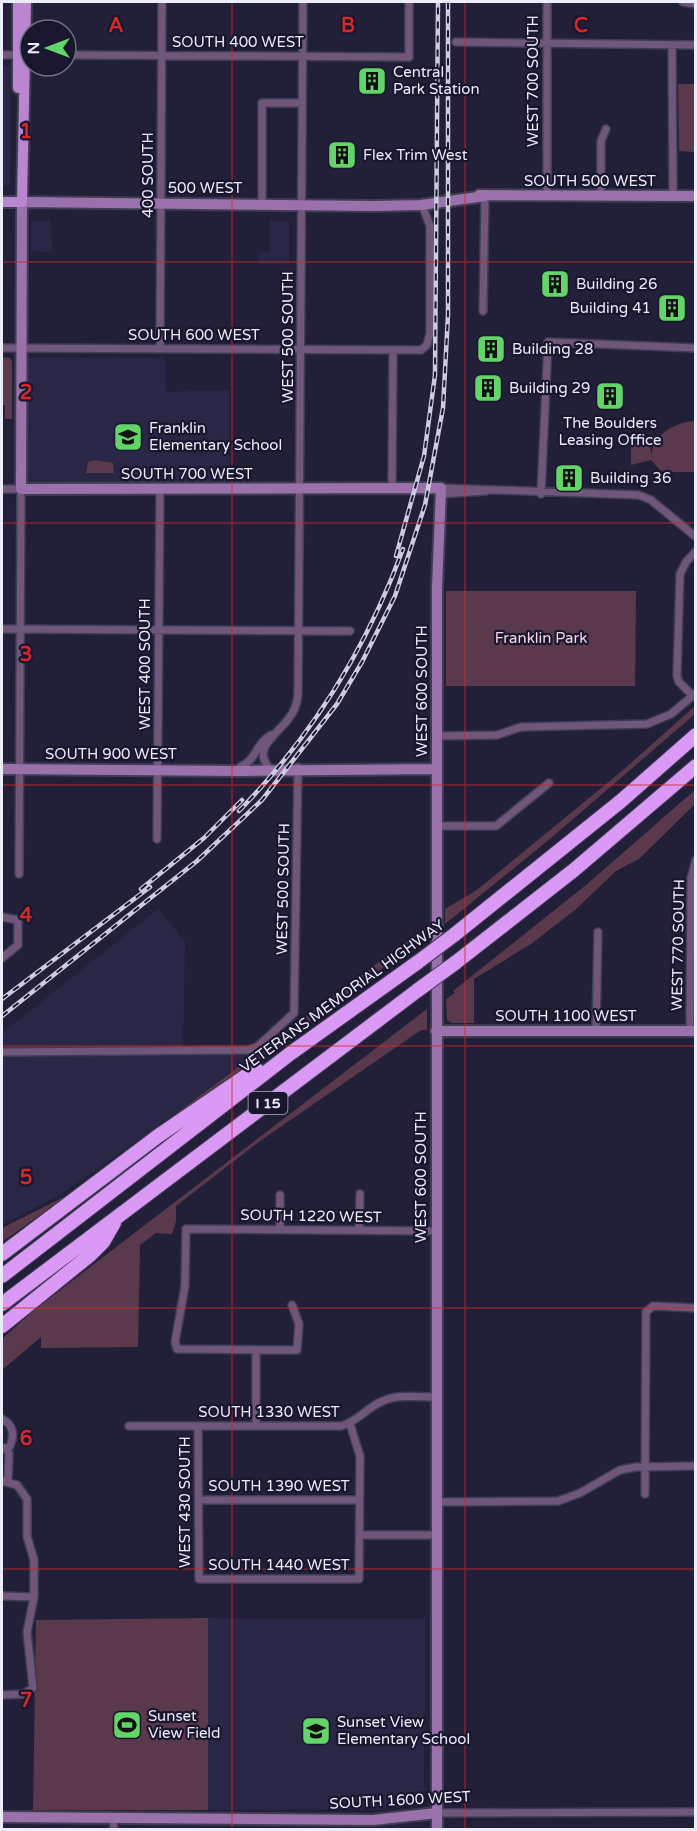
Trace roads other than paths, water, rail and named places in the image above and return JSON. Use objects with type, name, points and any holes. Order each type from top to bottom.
[{"type":"highway","name":"VETERANS MEMORIAL HIGHWAY","points":[[2,1276],[291,1053],[454,935],[621,801],[696,735]]},
{"type":"highway","name":"I 15","points":[[2,1304],[574,870],[696,766]]},
{"type":"highway","points":[[2,1254],[212,1099],[266,1062],[291,1053]]},
{"type":"highway","points":[[2,1326],[98,1248],[119,1216]]},
{"type":"highway","points":[[2,1247],[38,1226]]},
{"type":"main road","points":[[18,2],[20,18]]},
{"type":"main road","points":[[25,18],[26,2]]},
{"type":"main road","points":[[20,78],[18,94],[22,113],[22,202]]},
{"type":"main road","name":"500 WEST","points":[[2,202],[22,202]]},
{"type":"street","name":"400 SOUTH","points":[[160,349],[162,2]]},
{"type":"street","name":"WEST 500 SOUTH","points":[[268,766],[263,752],[274,734],[289,719],[297,704],[302,350],[303,2]]},
{"type":"street","name":"SOUTH 400 WEST","points":[[78,55],[409,57],[409,2]]},
{"type":"street","name":"WEST 700 SOUTH","points":[[546,196],[547,2]]},
{"type":"street","points":[[683,2],[696,4]]},
{"type":"street","points":[[456,42],[696,45]]},
{"type":"street","points":[[672,45],[673,196]]},
{"type":"street","points":[[2,55],[18,55]]},
{"type":"street","points":[[261,204],[262,103],[302,103]]},
{"type":"street","points":[[601,196],[601,141],[606,129]]},
{"type":"street","name":"SOUTH 500 WEST","points":[[408,204],[423,198],[466,194],[485,196],[696,196]]},
{"type":"street","points":[[483,311],[485,196]]},
{"type":"street","name":"SOUTH 500 WEST","points":[[408,204],[422,205],[485,196]]},
{"type":"street","points":[[19,874],[22,202]]},
{"type":"street","name":"500 WEST","points":[[22,202],[408,204]]},
{"type":"street","name":"SOUTH 600 WEST","points":[[2,348],[423,349],[430,339],[430,250],[429,222],[422,205]]},
{"type":"street","points":[[541,494],[548,342],[696,348]]},
{"type":"street","points":[[392,488],[393,350]]},
{"type":"street","name":"SOUTH 700 WEST","points":[[2,489],[372,490],[392,488],[438,491]]},
{"type":"street","name":"WEST 400 SOUTH","points":[[157,839],[160,489]]},
{"type":"street","name":"SOUTH 700 WEST","points":[[372,490],[387,494],[488,491],[645,496],[696,537]]},
{"type":"street","name":"WEST 600 SOUTH","points":[[437,1830],[436,736],[438,491]]},
{"type":"street","points":[[436,736],[497,735],[521,727],[635,726],[670,714],[694,694],[679,682],[678,664],[680,574],[686,562],[696,551]]},
{"type":"street","points":[[2,629],[350,631]]},
{"type":"street","points":[[240,767],[250,761],[261,743],[274,734]]},
{"type":"street","name":"SOUTH 900 WEST","points":[[221,769],[268,766],[334,769],[436,769]]},
{"type":"street","name":"WEST 500 SOUTH","points":[[2,1052],[248,1050],[256,1047],[294,1013],[298,768]]},
{"type":"street","name":"SOUTH 900 WEST","points":[[2,769],[298,768]]},
{"type":"street","points":[[436,826],[496,826],[549,783]]},
{"type":"street","name":"WEST 770 SOUTH","points":[[693,1030],[691,878],[696,860]]},
{"type":"street","points":[[2,918],[18,920],[18,945],[2,958]]},
{"type":"street","points":[[596,1031],[598,932]]},
{"type":"street","name":"SOUTH 1100 WEST","points":[[436,1031],[693,1030]]},
{"type":"street","points":[[359,1230],[360,1194]]},
{"type":"street","points":[[280,1195],[280,1229]]},
{"type":"street","name":"SOUTH 1220 WEST","points":[[256,1350],[177,1349],[175,1342],[186,1275],[186,1229],[436,1231]]},
{"type":"street","points":[[256,1426],[256,1350],[297,1350],[299,1324],[292,1305]]},
{"type":"street","points":[[645,1494],[646,1312],[653,1306],[696,1308]]},
{"type":"street","name":"SOUTH 1330 WEST","points":[[129,1426],[350,1424],[382,1401],[401,1397],[437,1397]]},
{"type":"street","points":[[2,1419],[13,1430],[13,1440],[4,1449],[9,1454],[4,1481],[17,1485],[27,1499],[27,1536],[34,1560],[34,1597],[27,1632],[31,1690],[24,1694],[2,1695]]},
{"type":"street","points":[[350,1424],[357,1438],[360,1456],[360,1535],[437,1535]]},
{"type":"street","name":"WEST 430 SOUTH","points":[[198,1426],[199,1579]]},
{"type":"street","points":[[437,1502],[558,1502],[580,1493],[621,1470],[645,1466],[696,1466]]},
{"type":"street","name":"SOUTH 1390 WEST","points":[[199,1500],[359,1500]]},
{"type":"street","name":"SOUTH 1440 WEST","points":[[199,1579],[359,1579],[360,1535]]},
{"type":"street","points":[[2,1596],[34,1597]]},
{"type":"street","name":"SOUTH 1600 WEST","points":[[2,1817],[70,1816],[113,1824],[373,1820],[437,1813],[696,1812]]},
{"type":"railway","points":[[396,556],[424,456],[435,375],[438,2]]},
{"type":"railway","points":[[2,1016],[197,861],[262,800],[337,704],[362,662],[395,596],[425,505],[443,408],[448,315],[448,2]]},
{"type":"railway","points":[[239,811],[290,752],[335,689],[372,621],[403,549]]},
{"type":"railway","points":[[141,889],[204,838],[242,800]]},
{"type":"railway","points":[[2,999],[150,887]]},
{"type":"place","name":"Central Park Station","points":[[372,81]]},
{"type":"place","name":"Flex Trim West","points":[[342,155]]},
{"type":"place","name":"Building 26","points":[[555,284]]},
{"type":"place","name":"Building 41","points":[[672,308]]},
{"type":"place","name":"Building 28","points":[[491,349]]},
{"type":"place","name":"Building 29","points":[[488,388]]},
{"type":"place","name":"The Boulders Leasing Office","points":[[610,396]]},
{"type":"place","name":"Franklin Elementary School","points":[[128,437]]},
{"type":"place","name":"Building 36","points":[[569,478]]},
{"type":"place","name":"Sunset View Field","points":[[127,1725]]},
{"type":"place","name":"Sunset View Elementary School","points":[[316,1731]]},
{"type":"park label","name":"Franklin Park","points":[[541,638]]}]
